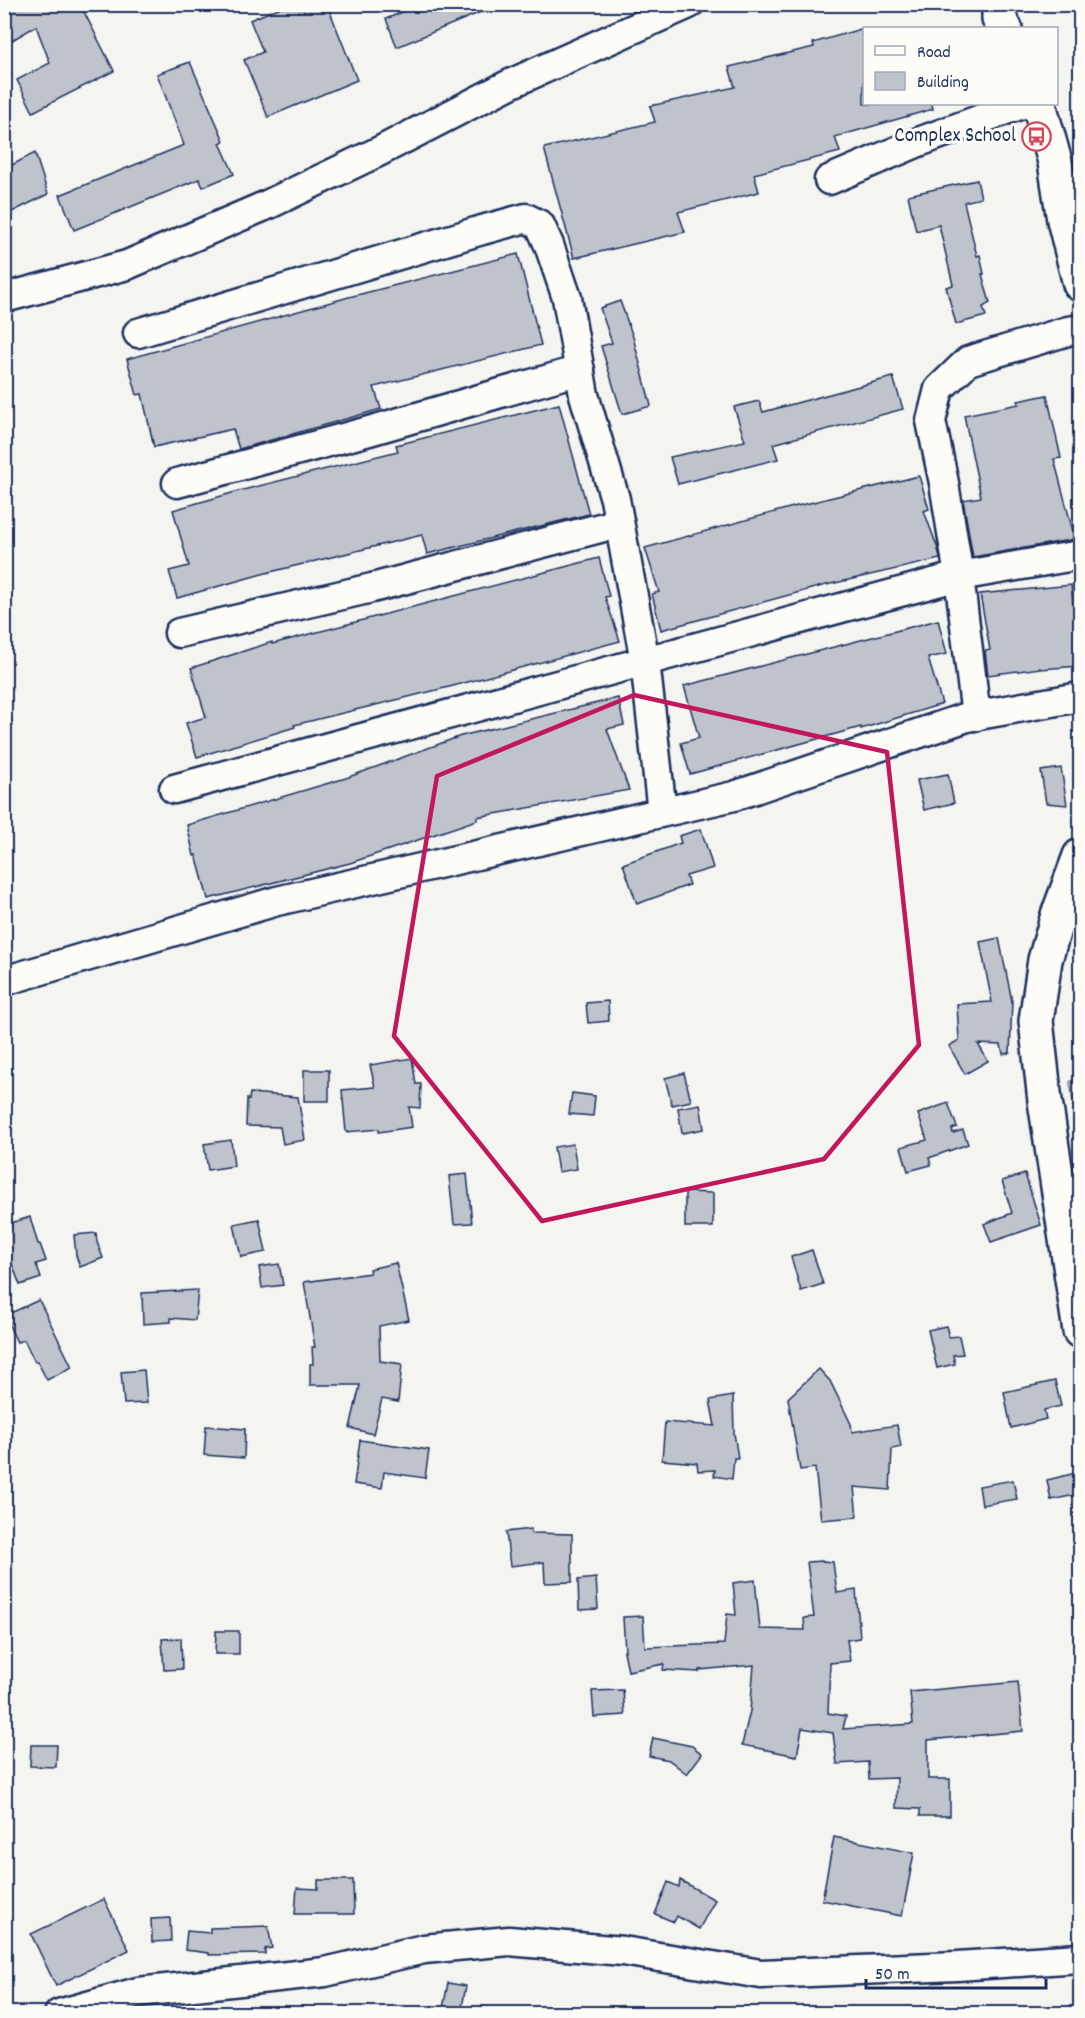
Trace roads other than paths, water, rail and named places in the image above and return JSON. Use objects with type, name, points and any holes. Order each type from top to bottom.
[{"type":"main road","points":[[1039,105],[1055,162],[1064,220],[1080,284]]},
{"type":"main road","points":[[1080,856],[1058,915],[1045,960],[1036,1021],[1045,1101],[1080,1331]]},
{"type":"street","points":[[4,298],[127,265],[256,210],[380,151],[510,84],[689,4]]},
{"type":"street","points":[[829,180],[916,143],[1019,105]]},
{"type":"street","points":[[138,333],[526,218],[540,225],[567,298],[584,395],[615,499],[645,661],[662,812]]},
{"type":"street","points":[[976,716],[959,576],[931,421],[939,389],[968,361],[1080,329]]},
{"type":"street","points":[[177,483],[369,432],[580,370]]},
{"type":"street","points":[[179,633],[372,588],[619,523]]},
{"type":"street","points":[[174,789],[959,576],[1080,555]]},
{"type":"street","points":[[4,981],[277,901],[734,796],[967,717],[1080,697]]},
{"type":"street","points":[[59,2013],[138,1992],[325,1972],[424,1949],[508,1941],[622,1951],[761,1974],[957,1966],[1080,1958]]},
{"type":"place","name":"Complex School","points":[[1037,137]]}]
